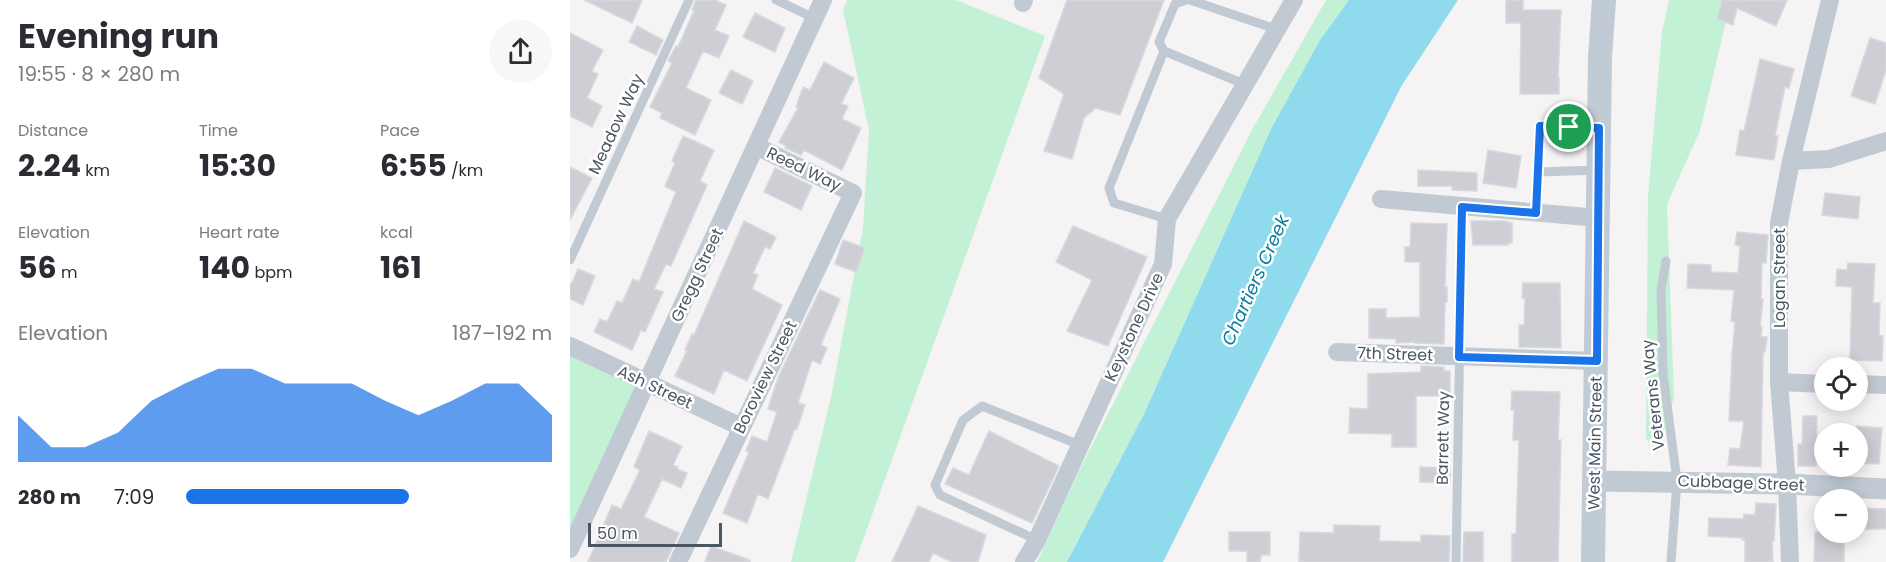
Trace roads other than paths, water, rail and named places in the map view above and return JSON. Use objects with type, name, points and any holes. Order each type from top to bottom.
[{"type":"main road","name":"West Main Street","points":[[1593,562],[1600,57],[1604,0]]},
{"type":"street","name":"Gregg Street","points":[[570,549],[823,0]]},
{"type":"street","name":"Keystone Drive","points":[[1024,562],[1037,540],[1163,264],[1167,219],[1294,0]]},
{"type":"street","name":"Logan Street","points":[[1790,562],[1779,382],[1779,223],[1791,161],[1830,0]]},
{"type":"street","points":[[1791,161],[1829,159],[1886,141]]},
{"type":"street","name":"Reed Way","points":[[756,146],[853,193]]},
{"type":"street","name":"Boroview Street","points":[[678,562],[853,193]]},
{"type":"street","points":[[1381,198],[1599,218]]},
{"type":"street","name":"Ash Street","points":[[570,346],[741,427]]},
{"type":"street","name":"7th Street","points":[[1337,352],[1597,361]]},
{"type":"street","points":[[1779,382],[1814,384]]},
{"type":"street","points":[[1868,384],[1886,385]]},
{"type":"street","name":"Cubbage Street","points":[[1595,481],[1787,484],[1886,489]]},
{"type":"lane","name":"Meadow Way","points":[[570,260],[689,0]]},
{"type":"lane","points":[[776,0],[814,18]]},
{"type":"lane","points":[[1244,84],[1164,51],[1159,42],[1175,4],[1188,0],[1276,29]]},
{"type":"lane","points":[[1164,51],[1109,188],[1114,203],[1167,219]]},
{"type":"lane","points":[[1536,213],[1540,126],[1599,128]]},
{"type":"lane","points":[[1538,172],[1599,170]]},
{"type":"lane","name":"Barrett Way","points":[[1456,562],[1462,207]]},
{"type":"lane","name":"Veterans Way","points":[[1666,261],[1661,290],[1663,373],[1677,481],[1671,562]]},
{"type":"lane","points":[[1037,540],[940,495],[934,484],[963,420],[982,406],[1080,446]]},
{"type":"water","name":"Chartiers Creek","points":[[1349,0],[1458,0],[1402,85],[1163,562],[1067,562],[1144,414],[1271,129],[1320,40]]}]
